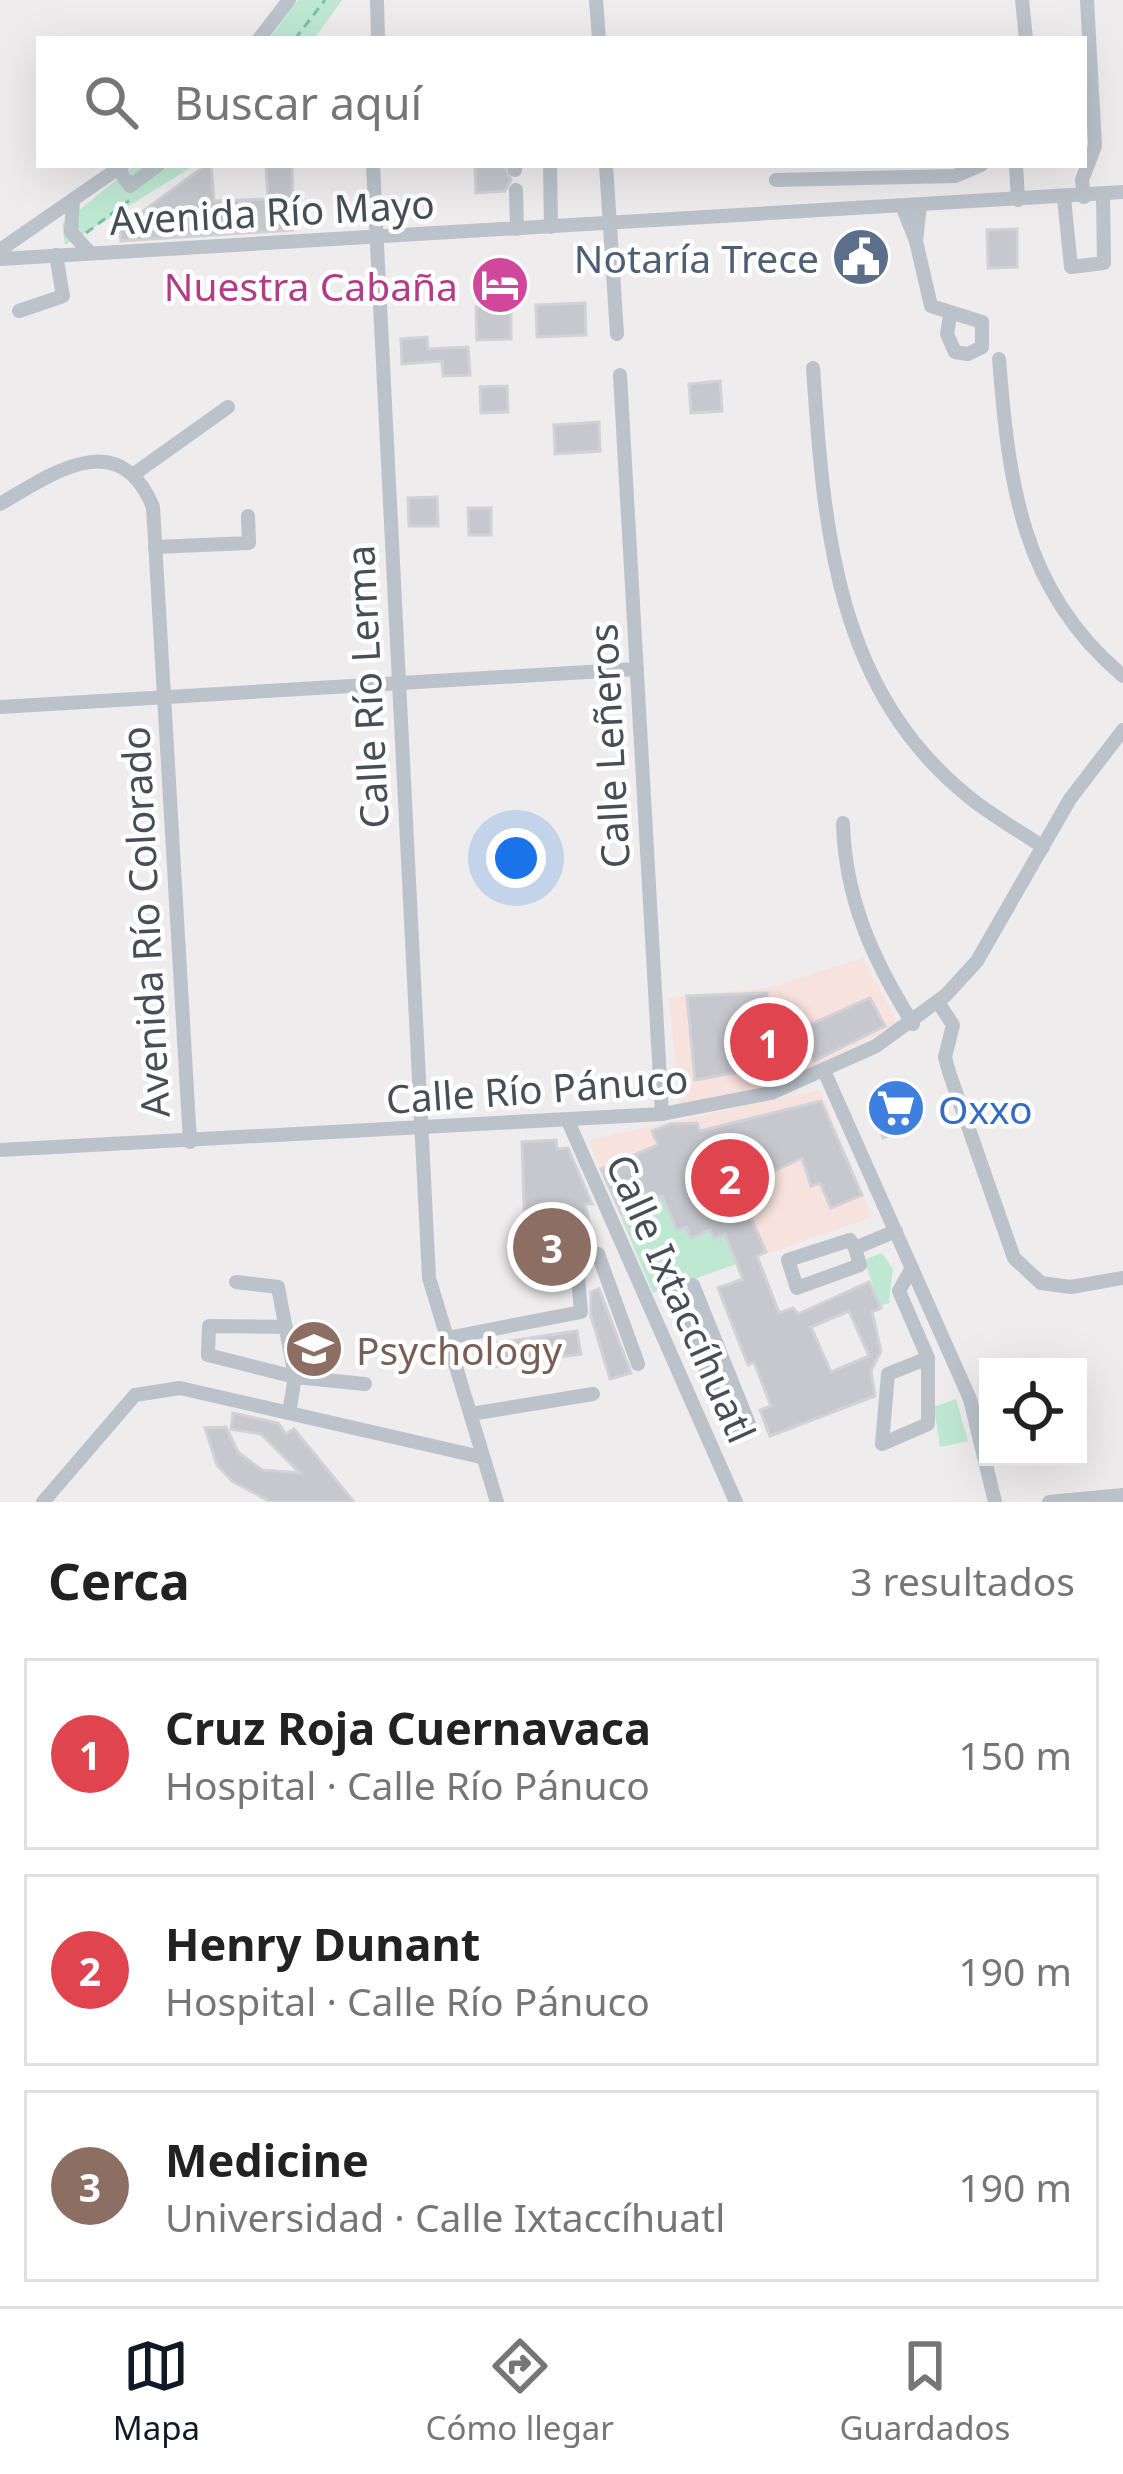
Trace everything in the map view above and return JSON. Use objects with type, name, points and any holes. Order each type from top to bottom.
[{"type":"street","points":[[262,36],[289,0]]},
{"type":"street","points":[[377,0],[378,36]]},
{"type":"street","points":[[596,0],[598,36]]},
{"type":"street","points":[[1022,0],[1026,36]]},
{"type":"street","points":[[1087,0],[1095,146],[1087,167]]},
{"type":"street","points":[[0,250],[119,168]]},
{"type":"street","points":[[121,168],[130,186],[154,168]]},
{"type":"street","name":"Calle Río Lerma","points":[[373,168],[429,1278],[497,1502]]},
{"type":"street","points":[[550,168],[551,227]]},
{"type":"street","points":[[606,168],[617,334]]},
{"type":"street","points":[[776,180],[955,176],[974,168]]},
{"type":"street","points":[[1016,168],[1018,200]]},
{"type":"street","points":[[1084,197],[1087,168]]},
{"type":"street","points":[[516,190],[517,229]]},
{"type":"street","name":"Avenida Río Mayo","points":[[0,260],[1123,192]]},
{"type":"street","points":[[1064,198],[1071,267],[1104,263],[1103,194]]},
{"type":"street","points":[[73,200],[69,221],[75,241],[90,254]]},
{"type":"street","points":[[916,241],[920,205]]},
{"type":"street","points":[[902,206],[916,241],[931,306],[950,316]]},
{"type":"street","points":[[19,311],[63,296],[56,256]]},
{"type":"street","points":[[0,271],[21,257]]},
{"type":"street","points":[[999,359],[1008,471],[1019,521],[1060,604],[1098,655],[1123,676]]},
{"type":"street","points":[[813,368],[831,563],[849,629],[872,682],[897,721],[958,786],[1043,847]]},
{"type":"street","name":"Calle Leñeros","points":[[620,374],[662,1114]]},
{"type":"street","points":[[0,504],[71,463],[102,461],[134,474],[228,407]]},
{"type":"street","name":"Avenida Río Colorado","points":[[134,474],[153,508],[190,1142]]},
{"type":"street","points":[[155,547],[249,543],[248,516]]},
{"type":"street","points":[[0,707],[637,669]]},
{"type":"street","name":"Calle Río Pánuco","points":[[0,1150],[662,1114],[751,1098],[826,1073],[913,1024],[977,962],[1070,800],[1123,730]]},
{"type":"street","points":[[843,823],[851,899],[881,972],[913,1024]]},
{"type":"street","points":[[938,1002],[953,1025],[945,1057],[949,1072],[1015,1258],[1041,1283],[1071,1287],[1123,1278]]},
{"type":"street","points":[[826,1073],[970,1399],[995,1502]]},
{"type":"street","name":"Calle Ixtaccíhuatl","points":[[568,1121],[731,1501]]},
{"type":"street","points":[[855,1248],[896,1231]]},
{"type":"street","points":[[448,1338],[581,1312],[574,1232],[547,1234]]},
{"type":"street","points":[[850,1240],[855,1248],[860,1265],[797,1288],[788,1260],[850,1240]]},
{"type":"street","points":[[577,1260],[622,1244]]},
{"type":"street","points":[[598,1254],[638,1364]]},
{"type":"street","points":[[912,1268],[899,1291],[928,1358],[928,1424],[882,1444],[888,1374],[928,1358]]},
{"type":"street","points":[[236,1282],[278,1287],[295,1377],[289,1413]]},
{"type":"street","points":[[693,1285],[729,1372],[752,1429],[732,1437],[674,1293],[693,1285]]},
{"type":"street","points":[[915,1329],[933,1315]]},
{"type":"street","points":[[286,1327],[209,1327],[208,1355],[295,1377],[365,1384]]},
{"type":"street","points":[[687,1392],[729,1372]]},
{"type":"street","points":[[43,1502],[135,1395],[157,1389],[180,1388],[481,1457]]},
{"type":"street","points":[[694,1408],[735,1389]]},
{"type":"street","points":[[471,1414],[593,1394]]},
{"type":"street","points":[[1049,1502],[1116,1498]]},
{"type":"path","points":[[297,36],[325,0]]},
{"type":"path","points":[[75,241],[142,190]]},
{"type":"shaded area","points":[[863,958],[898,1024],[776,1086],[680,1107],[669,998],[767,988]]},
{"type":"shaded area","points":[[820,1090],[872,1217],[653,1293],[588,1140]]},
{"type":"green space","points":[[298,0],[342,0],[316,36],[271,36]]},
{"type":"green space","points":[[131,168],[190,168],[65,245],[62,224]]},
{"type":"green space","points":[[662,1196],[677,1231],[686,1227],[691,1238],[710,1230],[714,1238],[725,1234],[737,1264],[653,1293],[620,1214]]},
{"type":"green space","points":[[882,1253],[893,1269],[889,1303],[880,1306],[864,1260]]},
{"type":"green space","points":[[956,1399],[968,1441],[940,1447],[934,1407]]},
{"type":"building","points":[[202,168],[211,168],[214,201],[268,199],[266,168],[292,168],[293,230],[121,241],[120,228]]},
{"type":"building","points":[[475,168],[505,168],[511,180],[505,191],[476,193]]},
{"type":"building","points":[[1017,229],[1017,267],[988,268],[987,230]]},
{"type":"building","points":[[585,303],[586,335],[537,337],[536,305]]},
{"type":"building","points":[[511,306],[511,339],[477,340],[476,307]]},
{"type":"building","points":[[427,337],[428,349],[468,347],[470,375],[443,376],[442,361],[402,364],[401,339]]},
{"type":"building","points":[[720,381],[722,411],[691,413],[689,384]]},
{"type":"building","points":[[507,386],[508,412],[481,413],[480,387]]},
{"type":"building","points":[[599,422],[600,451],[555,454],[554,425]]},
{"type":"building","points":[[437,497],[438,526],[409,526],[408,498]]},
{"type":"building","points":[[468,508],[491,508],[491,535],[469,535]]},
{"type":"building","points":[[767,993],[773,1066],[695,1080],[687,996]]},
{"type":"building","points":[[870,998],[885,1026],[814,1061],[800,1029]]},
{"type":"building","name":"Oxxo","points":[[905,1083],[922,1121],[883,1138],[871,1098]]},
{"type":"building","points":[[821,1101],[862,1195],[831,1208],[820,1183],[811,1186],[802,1158],[751,1182],[759,1201],[749,1213],[766,1252],[757,1256],[779,1313],[793,1308],[798,1314],[869,1282],[881,1308],[872,1312],[881,1351],[871,1371],[875,1396],[770,1436],[760,1410],[771,1406],[754,1362],[748,1365],[718,1288],[743,1279],[725,1234],[714,1239],[710,1230],[691,1238],[686,1227],[677,1231],[662,1196],[621,1213],[601,1169],[658,1145],[652,1131],[670,1124],[697,1123],[700,1131]],"holes":[[[849,1311],[869,1356],[831,1372],[811,1327]]]},
{"type":"building","points":[[556,1140],[557,1149],[568,1148],[592,1204],[585,1204],[590,1226],[573,1221],[542,1224],[536,1236],[546,1251],[564,1252],[526,1268],[522,1142]]},
{"type":"building","points":[[599,1289],[631,1373],[610,1379],[591,1316],[591,1292]]},
{"type":"building","points":[[577,1331],[581,1354],[492,1367],[489,1344]]},
{"type":"building","points":[[233,1413],[278,1423],[286,1434],[294,1429],[354,1502],[271,1502],[232,1481],[217,1465],[205,1428],[226,1427],[238,1452],[262,1470],[300,1473],[261,1434],[231,1429]]},
{"type":"place","name":"Notaría Trece","points":[[861,257]]},
{"type":"place","name":"Nuestra Cabaña","points":[[500,285]]},
{"type":"place","name":"Cruz Roja Cuernavaca","points":[[769,1042]]},
{"type":"place","name":"Oxxo","points":[[896,1108]]},
{"type":"place","name":"Henry Dunant","points":[[730,1178]]},
{"type":"place","name":"Medicine","points":[[552,1247]]},
{"type":"place","name":"Psychology","points":[[314,1349]]}]
